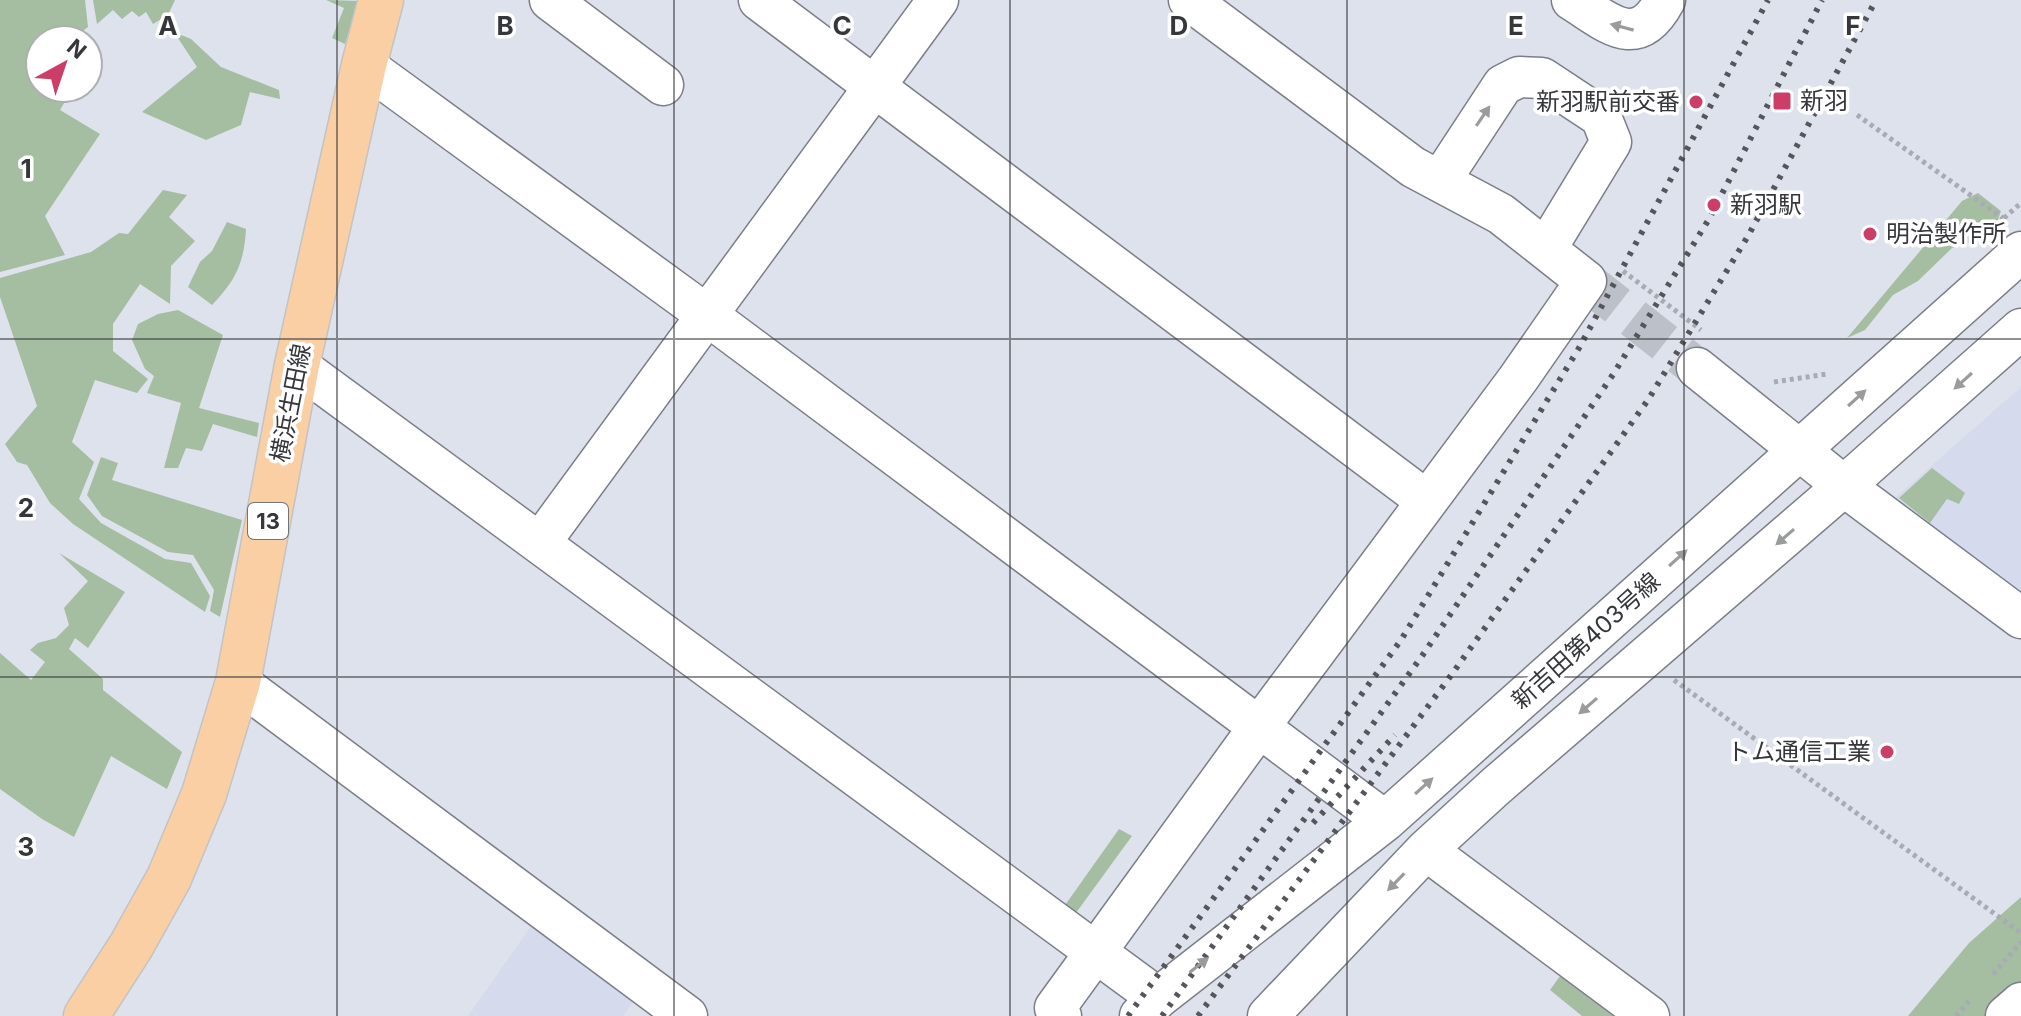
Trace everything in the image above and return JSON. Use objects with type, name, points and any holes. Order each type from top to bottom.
[{"type":"main road","name":"横浜生田線","points":[[86,1016],[131,946],[169,878],[204,794],[238,682],[297,365],[381,0]]},
{"type":"street","points":[[550,0],[663,85]]},
{"type":"street","points":[[759,0],[1427,501]]},
{"type":"street","points":[[540,543],[938,0]]},
{"type":"street","points":[[1061,1016],[1055,1008],[1259,727],[1600,273],[1546,249],[1501,214],[1413,167],[1189,0]]},
{"type":"street","points":[[1572,0],[1610,24],[1634,31],[1657,13],[1665,0]]},
{"type":"street","points":[[364,65],[707,315],[1385,821]]},
{"type":"street","points":[[1440,181],[1503,85],[1519,77],[1542,78],[1601,117],[1611,142],[1546,249]]},
{"type":"street","name":"新吉田第403号線","points":[[1149,1007],[1385,821],[1799,450],[2005,233]]},
{"type":"street","name":"新吉田第403号線","points":[[1268,1016],[1426,850],[1496,786],[2021,329]]},
{"type":"street","points":[[1704,352],[1799,450],[2021,618]]},
{"type":"street","points":[[297,365],[1096,953],[1149,1007]]},
{"type":"street","points":[[238,682],[687,1016]]},
{"type":"street","points":[[1426,850],[1649,1016]]},
{"type":"street","points":[[2006,1016],[2021,1003]]},
{"type":"path","points":[[1857,115],[2005,233],[2021,203]]},
{"type":"path","points":[[1600,273],[1704,352]]},
{"type":"path","points":[[1771,382],[1827,374],[1839,364]]},
{"type":"path","points":[[1645,657],[2021,933]]},
{"type":"shaded area","points":[[2021,387],[2021,594],[1895,498]]},
{"type":"shaded area","points":[[534,922],[636,998],[623,1016],[468,1016]]},
{"type":"green space","points":[[0,0],[85,0],[88,24],[24,24],[24,104],[64,104],[60,110],[100,134],[45,216],[65,255],[0,272]]},
{"type":"green space","points":[[93,0],[175,0],[168,15],[153,24],[146,12],[139,17],[132,11],[122,19],[113,10],[97,24]]},
{"type":"green space","points":[[326,0],[359,1],[345,44],[332,38],[344,8]]},
{"type":"green space","points":[[174,32],[191,39],[221,67],[279,90],[280,99],[250,92],[241,125],[206,140],[142,112],[197,67]]},
{"type":"green space","points":[[163,190],[187,195],[169,217],[195,241],[171,266],[170,304],[140,284],[113,324],[113,351],[148,379],[137,393],[95,380],[72,442],[94,462],[79,499],[101,523],[165,559],[191,563],[210,596],[205,612],[73,524],[50,503],[27,465],[17,462],[5,444],[37,406],[0,297],[0,278],[91,252],[119,233],[128,234]]},
{"type":"green space","points":[[1978,193],[2001,211],[1992,237],[1952,248],[1918,281],[1893,295],[1865,330],[1847,338],[1962,201]]},
{"type":"green space","points":[[227,222],[246,229],[243,252],[233,279],[212,305],[188,287],[200,262],[212,251]]},
{"type":"green space","points":[[178,310],[223,335],[199,408],[259,423],[257,437],[213,424],[202,451],[186,448],[178,468],[164,468],[181,403],[147,393],[154,376],[145,369],[132,340],[138,324],[158,314]]},
{"type":"green space","points":[[101,457],[118,463],[112,480],[242,520],[220,617],[210,611],[214,590],[193,555],[168,552],[102,516],[87,495]]},
{"type":"green space","points":[[1932,468],[1965,493],[1959,504],[1947,499],[1930,523],[1899,498]]},
{"type":"green space","points":[[59,553],[125,592],[88,648],[75,638],[69,649],[103,679],[103,690],[182,752],[167,789],[111,756],[74,837],[0,789],[0,653],[31,680],[45,662],[30,650],[38,643],[56,638],[69,625],[64,608],[88,581]]},
{"type":"green space","points":[[1119,829],[1132,836],[1073,917],[1063,908]]},
{"type":"green space","points":[[2021,897],[2021,986],[1988,1016],[1908,1016],[1969,943]]},
{"type":"green space","points":[[1560,976],[1613,1016],[1582,1016],[1550,990]]},
{"type":"tunnel","points":[[1586,281],[1697,368]]},
{"type":"railway","points":[[1128,1016],[1401,640],[1579,348],[1768,0]]},
{"type":"railway","points":[[1162,1016],[1422,656],[1614,373],[1709,219],[1822,0]]},
{"type":"railway","points":[[1198,1016],[1452,674],[1648,400],[1748,236],[1876,0]]},
{"type":"railway","points":[[1313,823],[1395,735]]},
{"type":"place","name":"新羽","points":[[1782,101]]},
{"type":"place","name":"新羽駅前交番","points":[[1696,102]]},
{"type":"place","name":"新羽駅","points":[[1714,205]]},
{"type":"place","name":"明治製作所","points":[[1870,234]]},
{"type":"place","name":"トム通信工業","points":[[1887,752]]}]
